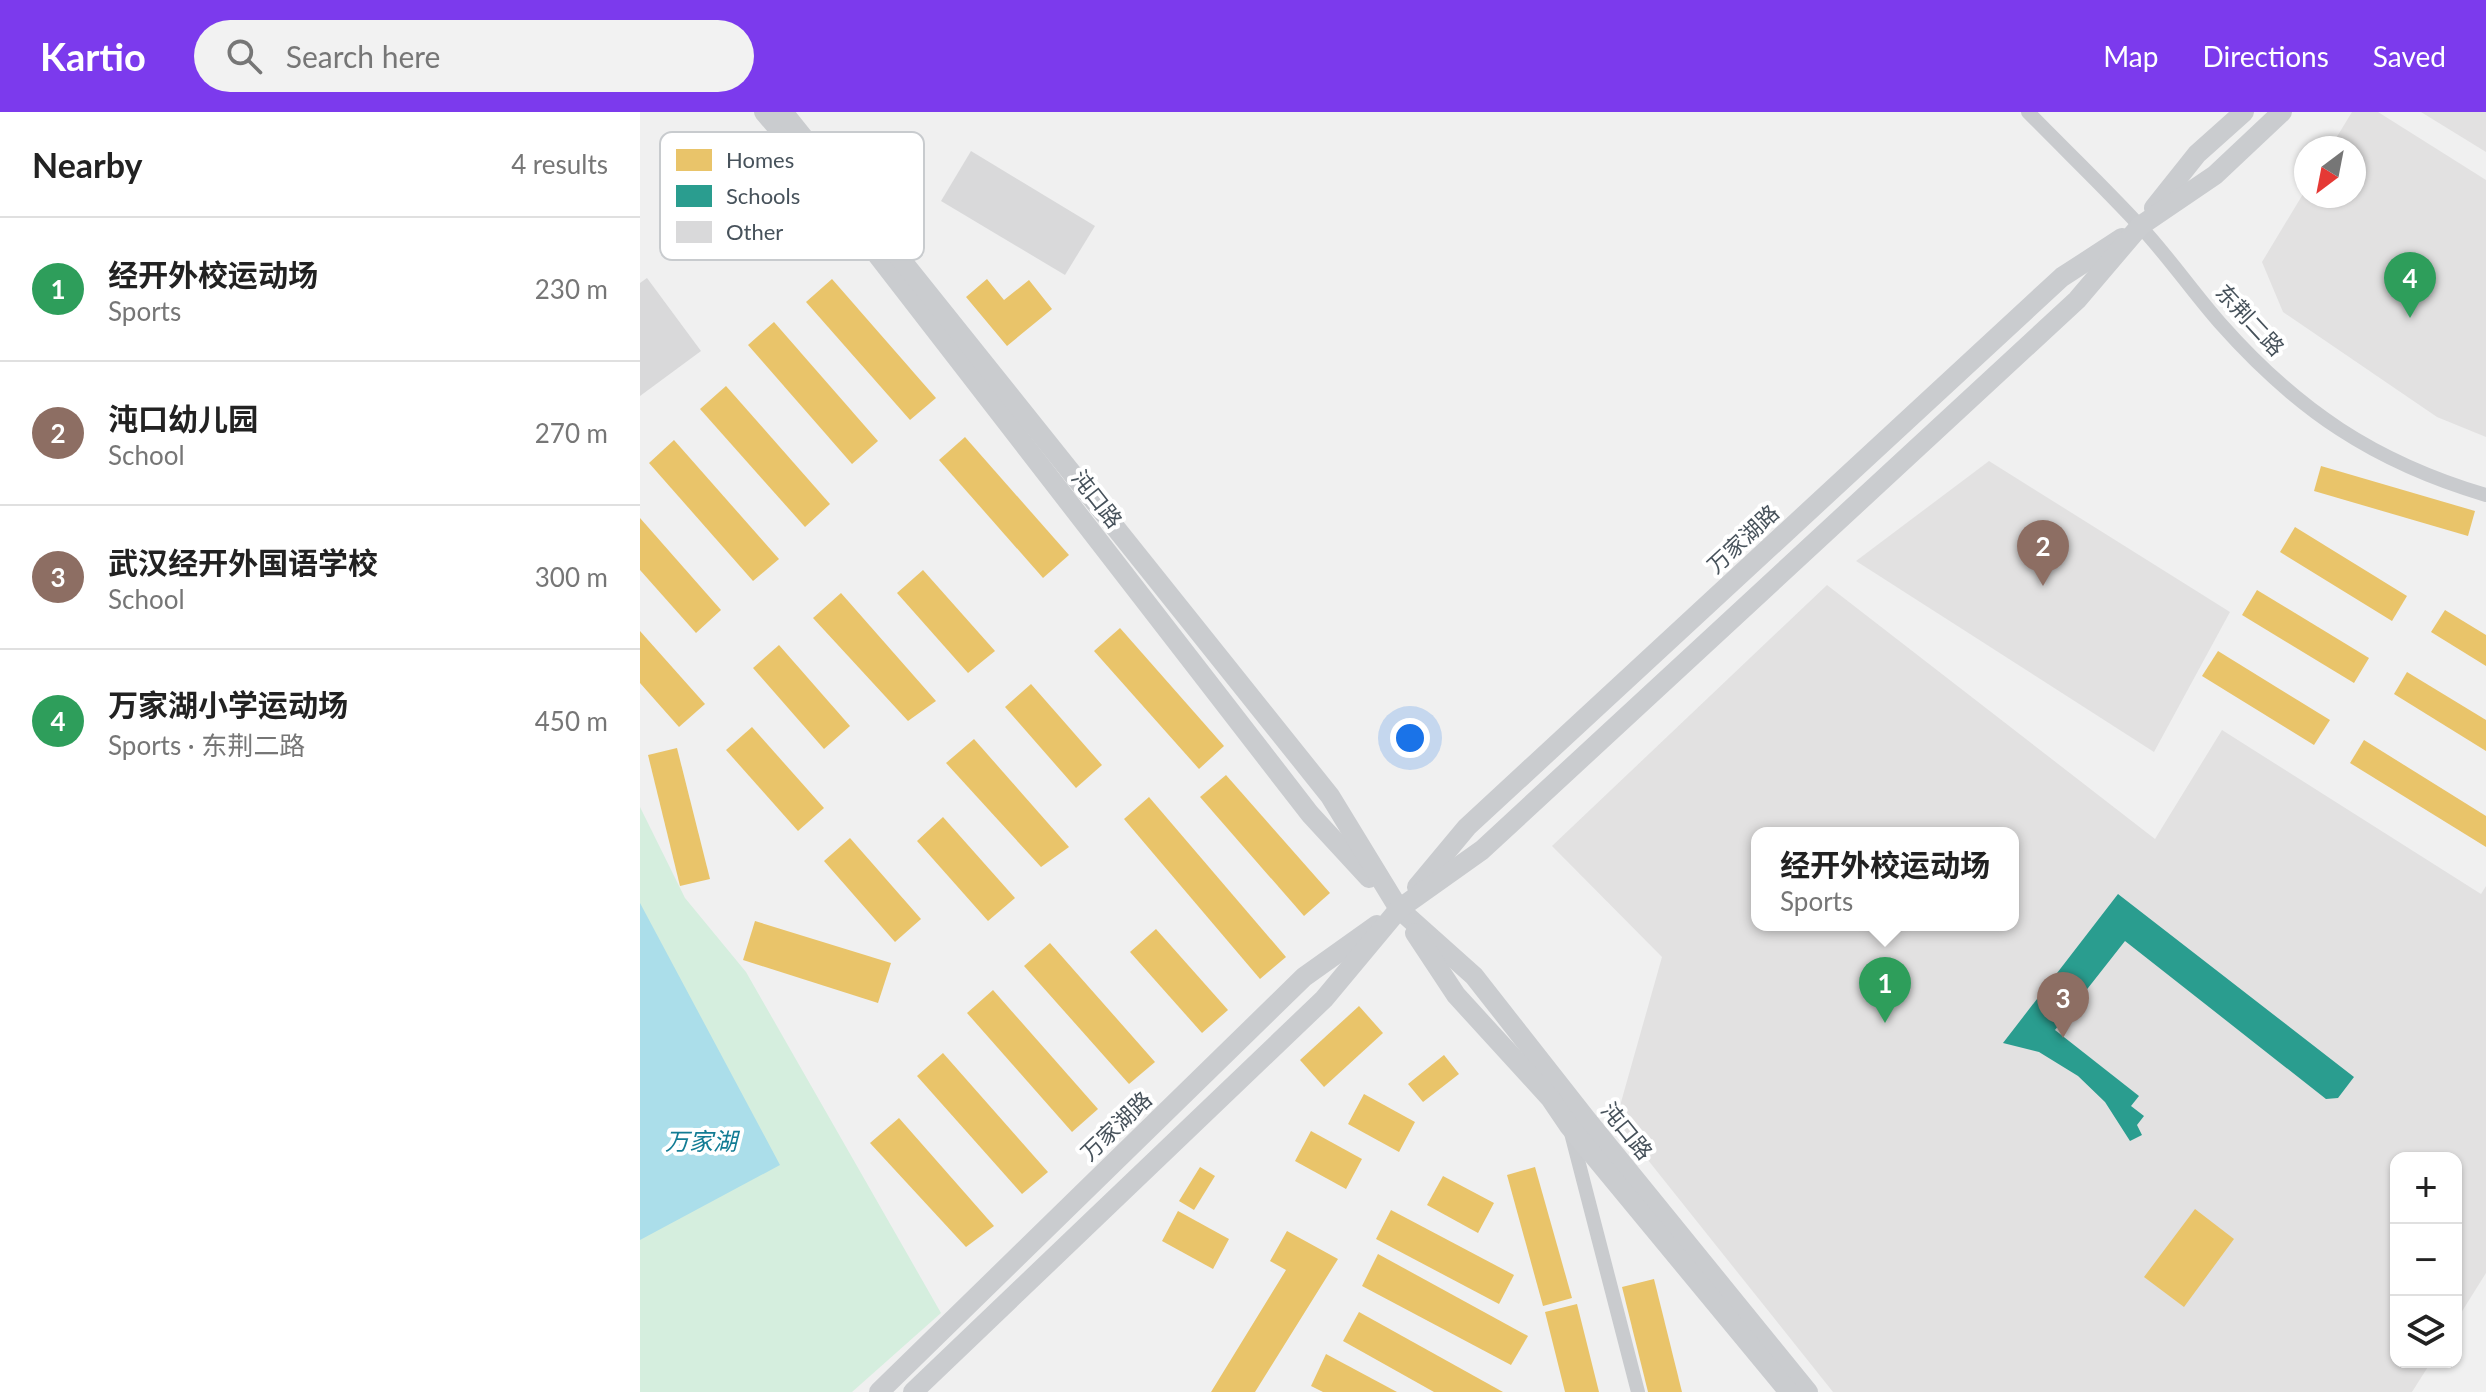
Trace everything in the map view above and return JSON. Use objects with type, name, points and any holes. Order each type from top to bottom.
[{"type":"main road","name":"沌口路","points":[[764,112],[781,132]]},
{"type":"main road","name":"沌口路","points":[[783,112],[799,132]]},
{"type":"main road","name":"万家湖路","points":[[879,1392],[1304,977],[1482,850],[2077,300],[2197,154],[2244,112]]},
{"type":"main road","name":"万家湖路","points":[[2140,226],[2215,175],[2282,112]]},
{"type":"main road","name":"沌口路","points":[[881,260],[1310,814],[1399,909],[1474,976],[1578,1123],[1789,1392]]},
{"type":"main road","name":"沌口路","points":[[901,260],[1330,796],[1399,909]]},
{"type":"main road","name":"万家湖路","points":[[913,1392],[1324,999],[1399,909]]},
{"type":"main road","name":"沌口路","points":[[1578,1123],[1808,1392]]},
{"type":"street","name":"东荆二路","points":[[2028,112],[2140,226],[2220,323],[2300,403],[2388,459],[2431,478],[2486,495]]},
{"type":"street","points":[[1578,1123],[1638,1392]]},
{"type":"shaded area","points":[[2352,112],[2378,112],[2486,180],[2486,437],[2437,417],[2283,312],[2262,262],[2295,208],[2366,208],[2366,136],[2337,136]]},
{"type":"shaded area","points":[[2421,112],[2486,112],[2486,152]]},
{"type":"shaded area","points":[[1989,461],[2230,612],[2154,752],[1856,561]]},
{"type":"shaded area","points":[[1827,585],[2155,839],[2222,730],[2481,894],[2486,886],[2486,1273],[2462,1311],[2462,1152],[2390,1152],[2390,1368],[2427,1368],[2412,1392],[1833,1392],[1616,1120],[1662,957],[1552,846]]},
{"type":"green space","points":[[640,807],[685,898],[746,972],[941,1313],[852,1392],[640,1392]]},
{"type":"water","name":"万家湖","points":[[640,903],[780,1165],[640,1240]]},
{"type":"building: Homes","points":[[832,279],[936,398],[910,420],[806,302]]},
{"type":"building: Homes","points":[[987,279],[1004,300],[1029,280],[1052,309],[1007,346],[966,297]]},
{"type":"building: Homes","points":[[774,322],[878,441],[852,464],[748,345]]},
{"type":"building: Homes","points":[[726,386],[830,504],[805,527],[700,409]]},
{"type":"building: Homes","points":[[965,437],[1069,555],[1043,578],[939,460]]},
{"type":"building: Homes","points":[[674,440],[779,559],[753,581],[649,463]]},
{"type":"building: Homes","points":[[2321,466],[2475,511],[2468,536],[2314,491]]},
{"type":"building: Homes","points":[[640,518],[721,610],[696,633],[640,570]]},
{"type":"building: Homes","points":[[2295,527],[2407,596],[2392,621],[2280,552]]},
{"type":"building: Homes","points":[[923,570],[995,651],[968,673],[897,593]]},
{"type":"building: Homes","points":[[2257,590],[2369,658],[2354,683],[2242,615]]},
{"type":"building: Homes","points":[[841,593],[936,701],[908,721],[813,618]]},
{"type":"building: Homes","points":[[2445,610],[2486,635],[2486,666],[2431,632]]},
{"type":"building: Homes","points":[[1120,628],[1224,746],[1199,769],[1094,651]]},
{"type":"building: Homes","points":[[640,631],[705,704],[679,727],[640,683]]},
{"type":"building: Homes","points":[[779,645],[850,726],[824,749],[753,668]]},
{"type":"building: Homes","points":[[2218,651],[2330,720],[2314,745],[2202,676]]},
{"type":"building: Homes","points":[[2407,672],[2486,720],[2486,751],[2394,694]]},
{"type":"building: Homes","points":[[1031,684],[1102,765],[1076,788],[1005,707]]},
{"type":"building: Homes","points":[[752,727],[824,808],[798,831],[726,750]]},
{"type":"building: Homes","points":[[974,739],[1069,847],[1041,867],[946,763]]},
{"type":"building: Homes","points":[[2364,740],[2486,816],[2486,847],[2350,763]]},
{"type":"building: Homes","points":[[677,748],[710,879],[680,886],[648,755]]},
{"type":"building: Homes","points":[[1226,775],[1330,893],[1304,916],[1200,797]]},
{"type":"building: Homes","points":[[1149,797],[1286,957],[1260,979],[1124,819]]},
{"type":"building: Homes","points":[[943,817],[1015,898],[988,921],[917,841]]},
{"type":"building: Homes","points":[[850,838],[921,919],[895,942],[824,861]]},
{"type":"building: Homes","points":[[755,921],[891,963],[878,1003],[743,960]]},
{"type":"building: Homes","points":[[1156,929],[1228,1010],[1202,1033],[1130,952]]},
{"type":"building: Homes","points":[[1050,943],[1155,1062],[1129,1084],[1024,966]]},
{"type":"building: Homes","points":[[993,990],[1098,1109],[1072,1132],[967,1013]]},
{"type":"building: Homes","points":[[1359,1006],[1383,1033],[1324,1087],[1300,1060]]},
{"type":"building: Homes","points":[[943,1053],[1048,1172],[1022,1194],[917,1076]]},
{"type":"building: Homes","points":[[1444,1055],[1459,1074],[1423,1102],[1408,1084]]},
{"type":"building: Homes","points":[[1364,1094],[1415,1122],[1399,1152],[1348,1124]]},
{"type":"building: Homes","points":[[899,1118],[994,1226],[966,1247],[870,1143]]},
{"type":"building: Homes","points":[[1311,1131],[1362,1159],[1346,1189],[1295,1161]]},
{"type":"building: Homes","points":[[1200,1167],[1215,1176],[1194,1210],[1179,1201]]},
{"type":"building: Homes","points":[[1535,1167],[1572,1298],[1543,1306],[1507,1175]]},
{"type":"building: Homes","points":[[1443,1176],[1494,1203],[1478,1233],[1427,1205]]},
{"type":"building: Homes","points":[[2195,1209],[2234,1239],[2184,1307],[2144,1277]]},
{"type":"building: Homes","points":[[1391,1210],[1514,1275],[1499,1304],[1376,1239]]},
{"type":"building: Homes","points":[[1178,1211],[1229,1239],[1213,1269],[1162,1241]]},
{"type":"building: Homes","points":[[1287,1231],[1338,1259],[1255,1392],[1211,1392],[1286,1270],[1270,1261]]},
{"type":"building: Homes","points":[[1378,1254],[1528,1336],[1511,1365],[1362,1286]]},
{"type":"building: Homes","points":[[1654,1279],[1682,1392],[1648,1392],[1622,1287]]},
{"type":"building: Homes","points":[[1577,1304],[1599,1392],[1565,1392],[1545,1312]]},
{"type":"building: Homes","points":[[1359,1312],[1503,1392],[1434,1392],[1343,1341]]},
{"type":"building: Homes","points":[[1326,1354],[1397,1392],[1323,1392],[1311,1386]]},
{"type":"building: Schools","points":[[2118,894],[2354,1077],[2338,1098],[2326,1099],[2125,941],[2055,1030],[2139,1096],[2131,1106],[2144,1116],[2137,1125],[2142,1135],[2130,1141],[2105,1102],[2078,1076],[2039,1052],[2003,1043]]},
{"type":"building: Other","points":[[971,151],[1095,226],[1065,275],[941,201]]},
{"type":"building: Other","points":[[647,278],[701,351],[640,396],[640,283]]},
{"type":"place","name":"万家湖小学运动场","points":[[2410,318]]},
{"type":"place","name":"沌口幼儿园","points":[[2043,586]]},
{"type":"place","name":"经开外校运动场","points":[[1885,1023]]},
{"type":"place","name":"武汉经开外国语学校","points":[[2063,1038]]}]
